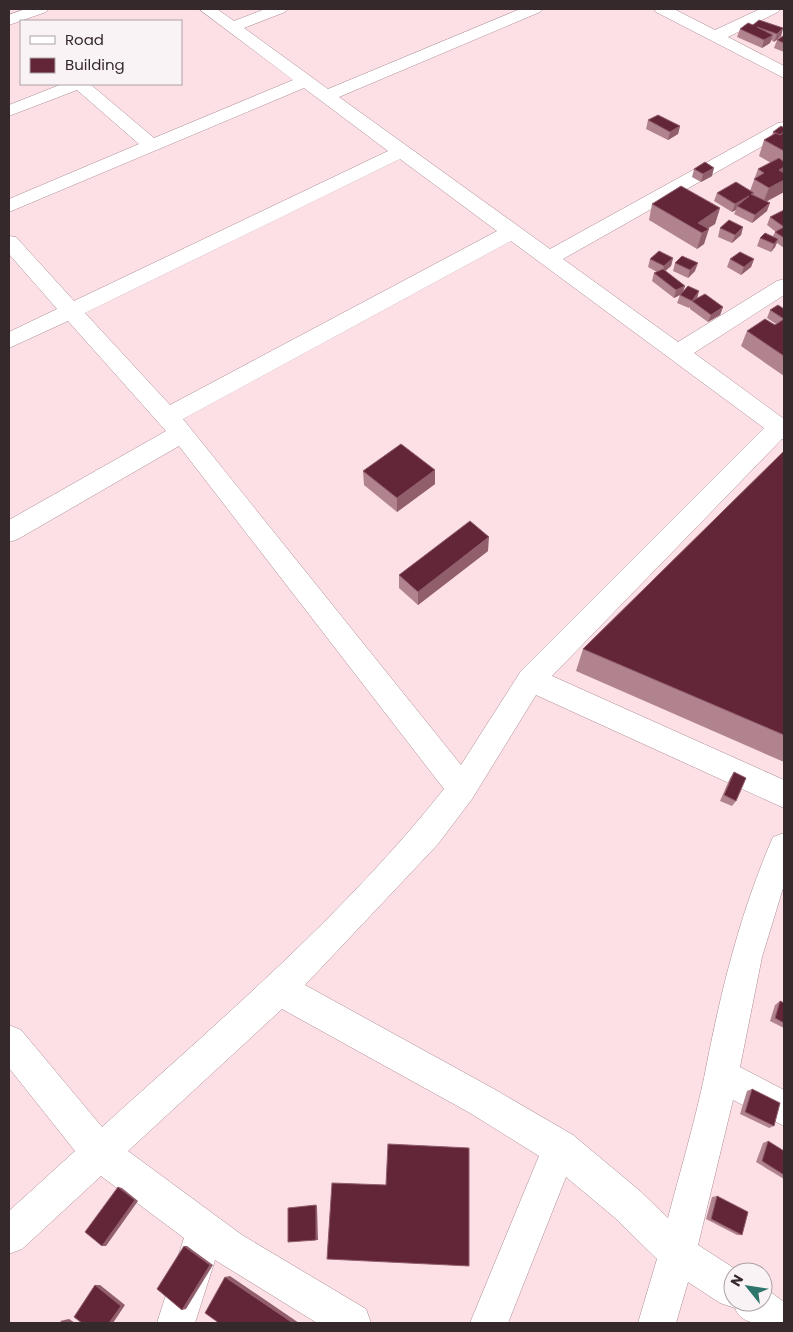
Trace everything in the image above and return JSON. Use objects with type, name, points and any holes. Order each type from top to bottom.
[{"type":"street","points":[[20,32],[9,21],[40,9]]},
{"type":"street","points":[[9,1236],[279,989],[409,854],[462,788],[531,679],[782,429],[207,9]]},
{"type":"street","points":[[232,27],[279,9]]},
{"type":"street","points":[[326,96],[534,9]]},
{"type":"street","points":[[662,9],[784,73]]},
{"type":"street","points":[[715,37],[772,9]]},
{"type":"street","points":[[9,206],[306,81]]},
{"type":"street","points":[[9,111],[75,85]]},
{"type":"street","points":[[79,85],[152,146]]},
{"type":"street","points":[[548,259],[784,127]]},
{"type":"street","points":[[9,340],[73,311],[402,151]]},
{"type":"street","points":[[9,532],[174,425],[512,232]]},
{"type":"street","points":[[9,242],[174,425],[462,788]]},
{"type":"street","points":[[678,353],[784,286]]},
{"type":"street","points":[[531,679],[784,794]]},
{"type":"street","points":[[657,1323],[677,1253],[721,1075],[752,935],[769,881],[784,847]]},
{"type":"street","points":[[279,989],[482,1101],[560,1148],[627,1204],[677,1253],[723,1283]]},
{"type":"street","points":[[9,1042],[100,1153],[261,1269],[352,1323]]},
{"type":"street","points":[[721,1075],[784,1109]]},
{"type":"street","points":[[489,1323],[560,1148]]},
{"type":"street","points":[[176,1323],[206,1231]]},
{"type":"street","points":[[766,1312],[782,1323]]},
{"type":"building","points":[[759,20],[783,28],[777,34],[757,27],[773,35],[764,40],[740,29],[748,23],[753,25]]},
{"type":"building","points":[[783,36],[784,43],[777,40]]},
{"type":"building","points":[[658,115],[680,126],[670,132],[648,120]]},
{"type":"building","points":[[781,126],[784,128],[784,132],[780,135],[773,132]]},
{"type":"building","points":[[784,132],[784,151],[764,140],[776,133],[780,135]]},
{"type":"building","points":[[779,158],[784,162],[784,167],[779,170],[784,173],[784,180],[769,188],[754,179],[764,173],[758,169]]},
{"type":"building","points":[[705,162],[714,168],[703,174],[694,169]]},
{"type":"building","points":[[736,182],[754,193],[751,194],[770,203],[755,215],[737,206],[749,196],[735,204],[717,193]]},
{"type":"building","points":[[681,186],[720,208],[698,223],[709,229],[702,233],[652,204]]},
{"type":"building","points":[[784,210],[784,214],[784,227],[770,217]]},
{"type":"building","points":[[729,220],[743,227],[735,235],[720,228]]},
{"type":"building","points":[[784,227],[784,238],[775,232]]},
{"type":"building","points":[[765,233],[778,239],[774,244],[760,238]]},
{"type":"building","points":[[659,251],[673,258],[664,266],[650,259]]},
{"type":"building","points":[[740,252],[754,259],[744,267],[730,259]]},
{"type":"building","points":[[682,256],[698,263],[690,270],[675,263]]},
{"type":"building","points":[[663,269],[685,286],[676,290],[654,273]]},
{"type":"building","points":[[688,286],[699,291],[692,301],[680,295]]},
{"type":"building","points":[[705,294],[723,307],[711,315],[692,301]]},
{"type":"building","points":[[778,305],[784,309],[784,319],[770,310]]},
{"type":"building","points":[[765,319],[775,325],[784,319],[784,356],[747,331]]},
{"type":"building","points":[[401,444],[435,470],[397,498],[363,471]]},
{"type":"building","points":[[784,451],[784,735],[583,649]]},
{"type":"building","points":[[470,521],[489,537],[418,592],[399,575]]},
{"type":"building","points":[[734,772],[746,778],[736,801],[724,795]]},
{"type":"building","points":[[780,1001],[784,1003],[784,1023],[775,1018]]},
{"type":"building","points":[[752,1089],[780,1103],[774,1126],[745,1112]]},
{"type":"building","points":[[768,1141],[784,1151],[784,1175],[762,1161]]},
{"type":"building","points":[[388,1144],[469,1148],[469,1266],[327,1259],[332,1183],[386,1185]]},
{"type":"building","points":[[118,1187],[135,1200],[102,1246],[85,1232]]},
{"type":"building","points":[[717,1196],[748,1212],[742,1235],[711,1219]]},
{"type":"building","points":[[316,1205],[316,1240],[288,1242],[288,1208]]},
{"type":"building","points":[[184,1246],[210,1265],[182,1310],[157,1289]]},
{"type":"building","points":[[225,1277],[293,1323],[219,1323],[205,1313]]},
{"type":"building","points":[[95,1285],[121,1306],[109,1323],[82,1323],[74,1317]]}]
